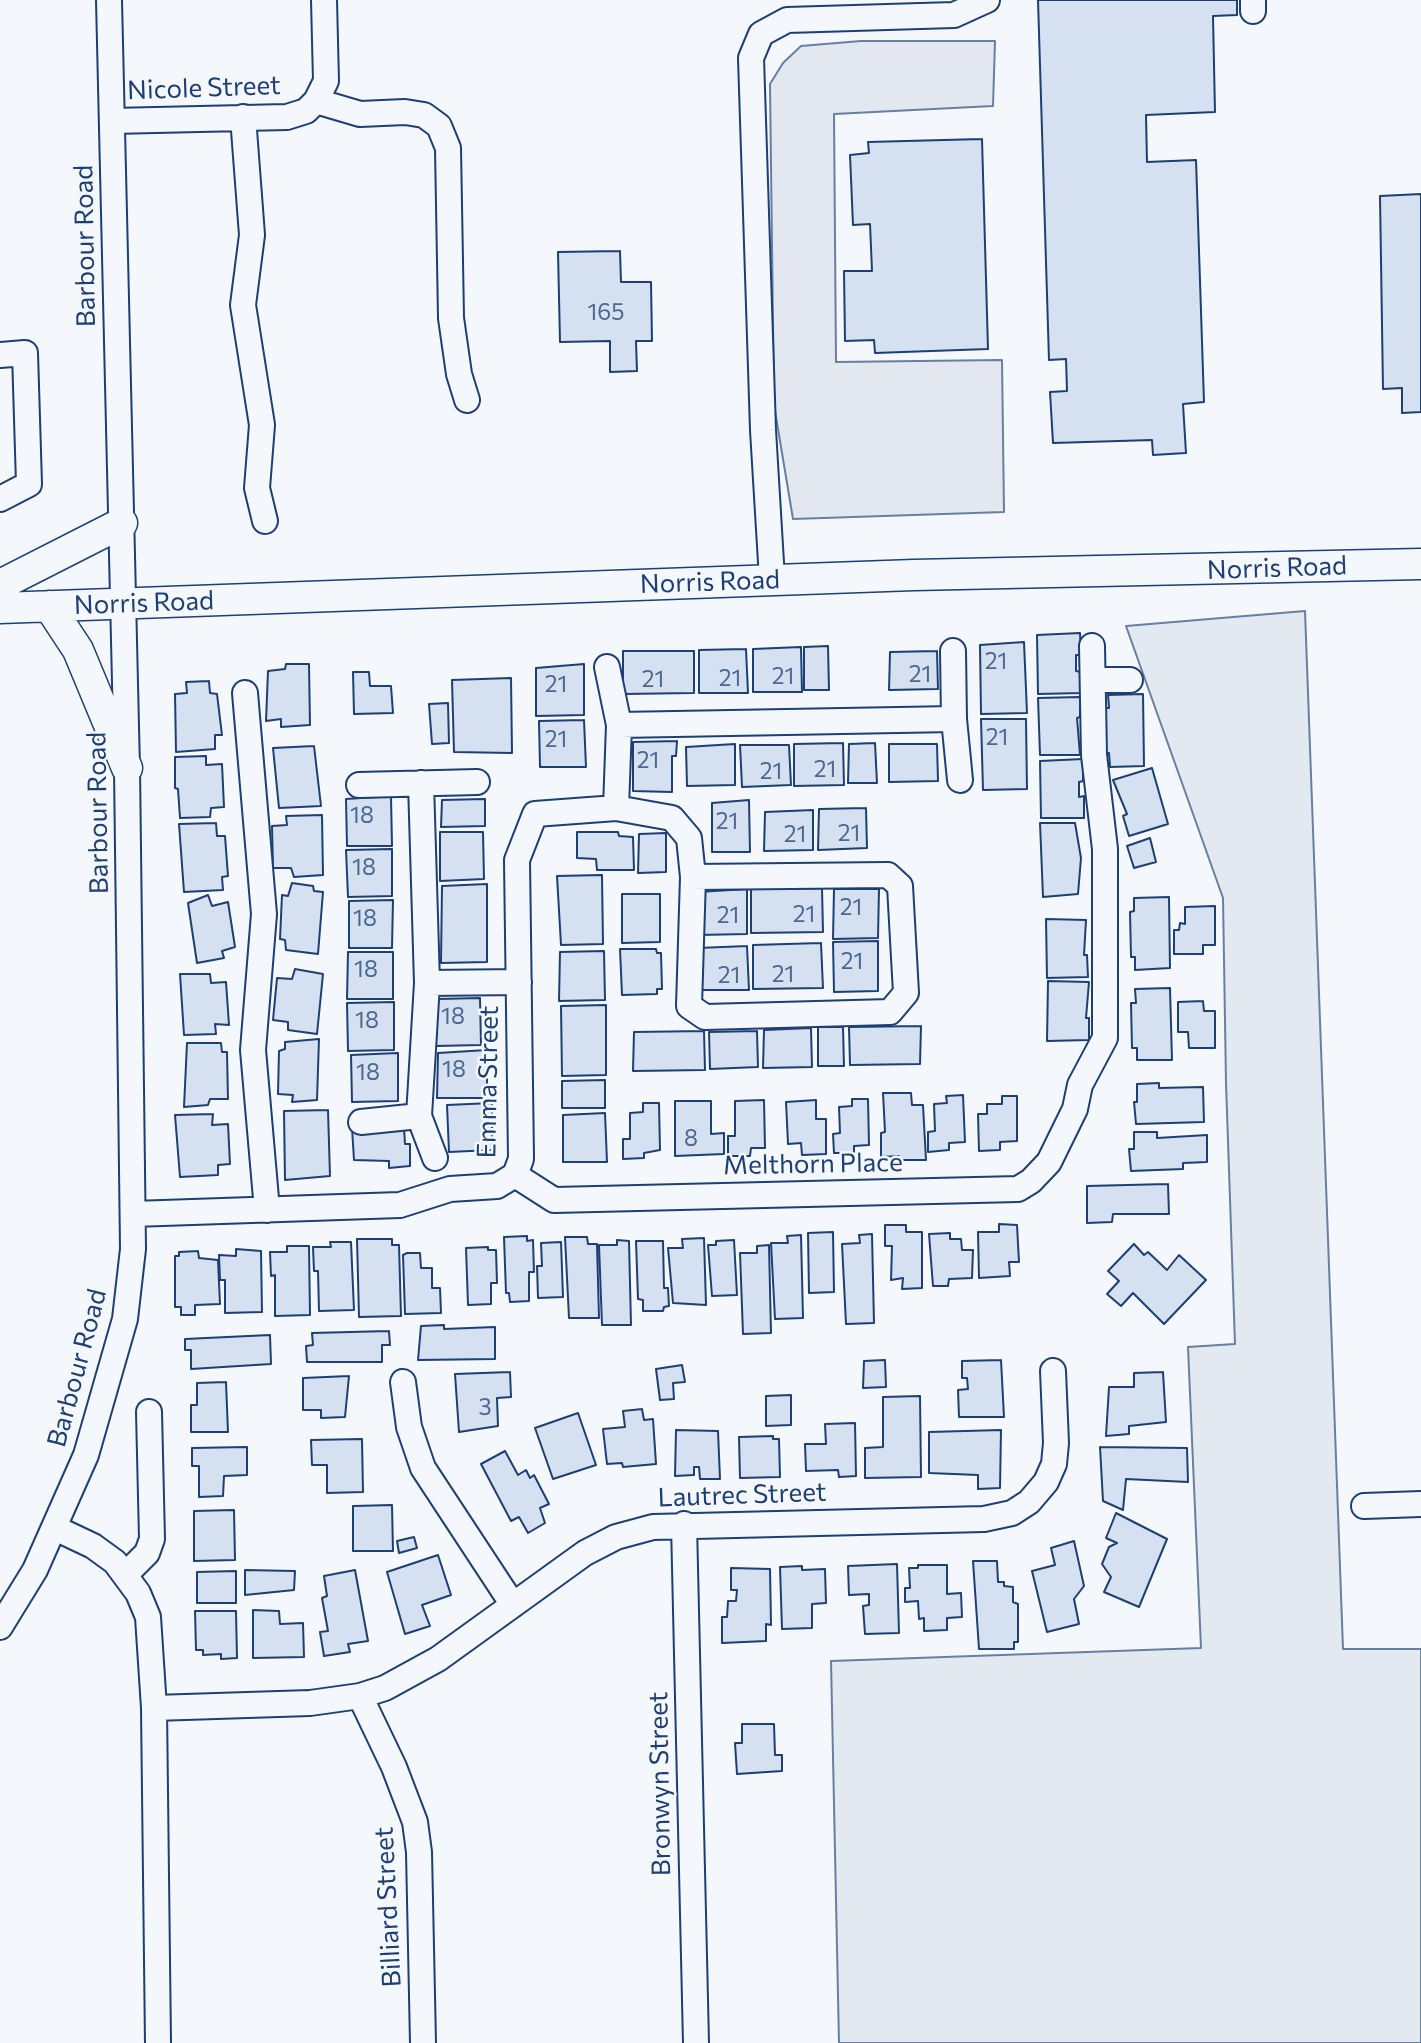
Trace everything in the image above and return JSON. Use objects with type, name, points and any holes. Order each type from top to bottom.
[{"type":"main road","points":[[0,584],[121,523]]},
{"type":"main road","name":"Norris Road","points":[[0,608],[772,579],[1421,564]]},
{"type":"main road","points":[[49,606],[78,650],[127,768]]},
{"type":"street","name":"Barbour Road","points":[[0,1627],[55,1528],[86,1455],[118,1348],[130,1286],[133,1214],[127,768],[109,0]]},
{"type":"street","name":"Nicole Street","points":[[112,121],[287,117],[306,111],[316,101],[326,81],[324,0]]},
{"type":"street","points":[[772,579],[763,430],[751,58],[761,34],[787,20],[954,15],[987,0]]},
{"type":"street","points":[[316,101],[360,114],[405,112],[424,115],[439,127],[448,148],[451,318],[459,374],[467,400]]},
{"type":"street","points":[[243,117],[252,235],[243,305],[262,425],[257,488],[265,521]]},
{"type":"street","points":[[0,355],[25,353],[29,484],[0,499]]},
{"type":"street","name":"Melthorn Place","points":[[515,1175],[554,1200],[1018,1189],[1049,1162],[1075,1109],[1080,1085],[1105,1038],[1105,849],[1094,755],[1092,646]]},
{"type":"street","points":[[953,651],[954,719],[960,780]]},
{"type":"street","points":[[607,667],[619,725],[616,808],[672,818],[689,838],[693,877],[689,1006],[705,1017],[890,1012],[905,993],[900,886],[888,875],[693,877]]},
{"type":"street","points":[[1093,680],[1130,680]]},
{"type":"street","points":[[245,693],[264,914],[253,1050],[267,1210]]},
{"type":"street","points":[[619,725],[954,719]]},
{"type":"street","points":[[359,785],[477,782]]},
{"type":"street","points":[[421,783],[427,983],[419,1116],[435,1158]]},
{"type":"street","name":"Emma Street","points":[[133,1214],[400,1205],[450,1189],[497,1186],[515,1175],[522,1159],[517,860],[535,814],[616,808]]},
{"type":"street","points":[[427,983],[519,982]]},
{"type":"street","points":[[361,1122],[419,1116]]},
{"type":"street","name":"Lautrec Street","points":[[154,1708],[310,1703],[360,1696],[410,1677],[585,1553],[617,1537],[653,1527],[684,1524],[984,1519],[1012,1513],[1029,1502],[1046,1482],[1054,1464],[1056,1443],[1053,1371]]},
{"type":"street","points":[[403,1381],[409,1427],[423,1468],[513,1605]]},
{"type":"street","points":[[126,1574],[147,1553],[152,1539],[149,1412]]},
{"type":"street","points":[[1364,1506],[1421,1504]]},
{"type":"street","name":"Bronwyn Street","points":[[684,1524],[696,2043]]},
{"type":"street","points":[[55,1528],[93,1546],[126,1574],[148,1617],[154,1708],[158,2043]]},
{"type":"street","name":"Billiard Street","points":[[360,1696],[394,1767],[415,1822],[419,1852],[423,2043]]},
{"type":"shaded area","points":[[861,41],[995,41],[993,106],[834,114],[836,362],[1002,360],[1004,512],[793,519],[774,405],[770,84],[783,63],[801,46]]},
{"type":"shaded area","points":[[1305,611],[1343,1649],[1421,1649],[1421,2043],[839,2043],[831,1661],[1201,1648],[1188,1347],[1235,1344],[1223,898],[1126,626]]},
{"type":"building","points":[[1038,0],[1237,0],[1237,15],[1213,16],[1215,112],[1146,115],[1147,162],[1196,160],[1204,402],[1183,404],[1186,453],[1153,455],[1152,440],[1053,443],[1050,392],[1067,391],[1066,359],[1049,360]]},
{"type":"building","points":[[982,139],[988,349],[875,353],[874,340],[845,341],[844,271],[872,271],[870,224],[853,225],[850,155],[869,153],[868,142]]},
{"type":"building","points":[[1421,194],[1421,412],[1402,413],[1402,388],[1383,389],[1380,196]]},
{"type":"building","points":[[620,251],[621,282],[651,282],[652,341],[636,341],[637,371],[610,372],[610,341],[560,342],[558,252]]},
{"type":"building","points":[[1080,633],[1081,655],[1076,655],[1076,671],[1081,672],[1082,693],[1038,694],[1037,635]]},
{"type":"building","points":[[1024,642],[1027,713],[981,714],[980,645]]},
{"type":"building","points":[[828,646],[829,690],[804,690],[804,647]]},
{"type":"building","points":[[801,647],[802,692],[753,692],[753,649]]},
{"type":"building","points":[[746,649],[748,693],[699,693],[699,650]]},
{"type":"building","points":[[623,651],[694,651],[694,693],[623,694]]},
{"type":"building","points":[[937,651],[938,689],[889,690],[890,652]]},
{"type":"building","points":[[286,664],[309,664],[310,725],[281,727],[281,719],[266,721],[268,671],[285,669]]},
{"type":"building","points":[[584,664],[584,715],[536,716],[536,668]]},
{"type":"building","points":[[353,672],[369,672],[370,686],[391,686],[393,713],[354,714]]},
{"type":"building","points":[[511,678],[512,753],[454,752],[452,680]]},
{"type":"building","points":[[209,681],[210,693],[217,694],[222,735],[215,735],[215,749],[176,752],[175,694],[187,693],[186,682]]},
{"type":"building","points":[[1143,694],[1144,766],[1110,767],[1109,753],[1105,754],[1104,708],[1109,708],[1108,695]]},
{"type":"building","points":[[1080,697],[1080,717],[1077,718],[1080,755],[1040,755],[1038,698]]},
{"type":"building","points":[[448,703],[449,743],[432,744],[429,704]]},
{"type":"building","points":[[981,719],[1026,719],[1027,789],[983,790]]},
{"type":"building","points":[[584,720],[586,767],[540,767],[539,721]]},
{"type":"building","points":[[677,741],[676,756],[672,756],[672,792],[633,791],[633,742]]},
{"type":"building","points":[[843,743],[844,785],[794,786],[794,744]]},
{"type":"building","points":[[875,743],[877,783],[848,783],[849,744]]},
{"type":"building","points":[[735,744],[735,785],[687,786],[686,747]]},
{"type":"building","points":[[889,744],[937,744],[938,781],[889,782]]},
{"type":"building","points":[[740,745],[789,745],[791,785],[742,787]]},
{"type":"building","points":[[314,746],[321,806],[279,808],[273,748]]},
{"type":"building","points":[[206,756],[206,765],[222,764],[224,807],[211,808],[210,817],[180,818],[178,789],[175,788],[175,757]]},
{"type":"building","points":[[1083,759],[1083,781],[1079,782],[1079,797],[1084,796],[1084,818],[1041,818],[1040,761]]},
{"type":"building","points":[[1152,768],[1168,824],[1129,836],[1123,816],[1127,814],[1113,780]]},
{"type":"building","points":[[391,796],[392,846],[347,846],[346,799]]},
{"type":"building","points":[[485,799],[485,826],[441,827],[442,800]]},
{"type":"building","points":[[749,800],[750,852],[712,852],[712,803]]},
{"type":"building","points":[[866,808],[867,848],[818,850],[819,809]]},
{"type":"building","points":[[813,810],[813,850],[764,851],[765,812]]},
{"type":"building","points":[[322,815],[323,875],[294,877],[291,868],[273,868],[272,826],[287,825],[286,816]]},
{"type":"building","points":[[216,823],[217,836],[225,836],[228,876],[222,877],[223,890],[184,892],[179,824]]},
{"type":"building","points":[[1040,823],[1075,823],[1081,858],[1078,894],[1043,897]]},
{"type":"building","points":[[440,832],[483,832],[484,879],[440,881]]},
{"type":"building","points":[[577,832],[618,832],[619,836],[633,837],[634,870],[597,870],[596,859],[577,858]]},
{"type":"building","points":[[666,833],[666,872],[638,873],[639,834]]},
{"type":"building","points":[[1150,838],[1156,862],[1134,868],[1127,846]]},
{"type":"building","points":[[392,849],[392,896],[348,897],[346,850]]},
{"type":"building","points":[[602,875],[603,944],[561,945],[557,876]]},
{"type":"building","points":[[292,883],[313,886],[314,891],[323,892],[318,954],[286,950],[285,940],[280,939],[282,895],[288,896]]},
{"type":"building","points":[[487,884],[487,962],[441,963],[442,886]]},
{"type":"building","points":[[822,888],[823,932],[751,933],[751,889]]},
{"type":"building","points":[[747,889],[747,934],[698,935],[698,892]]},
{"type":"building","points":[[834,889],[879,889],[878,938],[833,939]]},
{"type":"building","points":[[622,894],[660,894],[660,942],[622,943]]},
{"type":"building","points":[[208,895],[212,906],[228,902],[235,947],[222,951],[224,958],[197,963],[188,903]]},
{"type":"building","points":[[1169,897],[1170,968],[1135,970],[1135,957],[1131,957],[1130,912],[1134,911],[1134,898]]},
{"type":"building","points":[[393,900],[392,948],[349,948],[349,901]]},
{"type":"building","points":[[1215,906],[1215,945],[1203,945],[1203,954],[1174,954],[1174,930],[1179,930],[1180,923],[1185,924],[1185,907]]},
{"type":"building","points":[[1046,919],[1086,920],[1084,955],[1087,955],[1088,977],[1047,978]]},
{"type":"building","points":[[878,941],[878,991],[834,992],[833,942]]},
{"type":"building","points":[[821,943],[823,988],[753,989],[753,945]]},
{"type":"building","points":[[747,946],[749,990],[698,990],[698,948]]},
{"type":"building","points":[[620,949],[656,949],[657,953],[661,953],[662,989],[657,989],[657,994],[622,995]]},
{"type":"building","points":[[604,951],[605,1000],[559,1001],[560,952]]},
{"type":"building","points":[[348,952],[393,952],[393,999],[347,999]]},
{"type":"building","points":[[295,969],[323,974],[317,1034],[288,1030],[288,1022],[273,1020],[277,978],[292,979]]},
{"type":"building","points":[[180,974],[210,974],[211,983],[226,982],[229,1025],[215,1024],[216,1034],[184,1035]]},
{"type":"building","points":[[1048,981],[1089,982],[1086,1018],[1089,1018],[1089,1040],[1047,1041]]},
{"type":"building","points":[[1170,988],[1172,1060],[1137,1060],[1137,1048],[1132,1048],[1131,1003],[1136,1003],[1135,989]]},
{"type":"building","points":[[480,998],[481,1045],[436,1046],[437,999]]},
{"type":"building","points":[[1203,1001],[1204,1011],[1215,1011],[1215,1048],[1189,1048],[1188,1032],[1178,1032],[1178,1002]]},
{"type":"building","points":[[394,1002],[394,1050],[348,1051],[347,1003]]},
{"type":"building","points":[[606,1005],[606,1075],[562,1076],[561,1006]]},
{"type":"building","points":[[921,1026],[920,1064],[850,1065],[849,1027]]},
{"type":"building","points":[[818,1027],[843,1027],[844,1066],[818,1066]]},
{"type":"building","points":[[811,1028],[812,1067],[763,1068],[764,1030]]},
{"type":"building","points":[[704,1031],[705,1070],[633,1071],[634,1032]]},
{"type":"building","points":[[757,1031],[758,1067],[710,1069],[709,1032]]},
{"type":"building","points":[[319,1039],[317,1100],[292,1102],[293,1095],[278,1094],[279,1051],[285,1049],[285,1042]]},
{"type":"building","points":[[187,1043],[221,1043],[222,1052],[227,1052],[228,1099],[210,1099],[208,1105],[184,1107]]},
{"type":"building","points":[[487,1050],[487,1098],[437,1098],[438,1053]]},
{"type":"building","points":[[398,1053],[398,1101],[352,1102],[351,1055]]},
{"type":"building","points":[[605,1080],[605,1108],[562,1108],[562,1081]]},
{"type":"building","points":[[1159,1083],[1159,1088],[1203,1087],[1204,1122],[1136,1124],[1134,1102],[1137,1102],[1137,1084]]},
{"type":"building","points":[[883,1093],[911,1093],[912,1105],[923,1105],[926,1160],[899,1160],[899,1156],[881,1157],[881,1133],[885,1132]]},
{"type":"building","points":[[963,1095],[965,1142],[949,1143],[949,1150],[928,1152],[928,1132],[935,1131],[934,1104],[947,1103],[946,1096]]},
{"type":"building","points":[[1002,1096],[1017,1096],[1017,1141],[1000,1142],[1000,1150],[979,1151],[978,1114],[987,1114],[987,1104],[1002,1104]]},
{"type":"building","points":[[852,1099],[868,1099],[869,1145],[854,1146],[854,1153],[834,1153],[833,1134],[840,1133],[839,1107],[852,1106]]},
{"type":"building","points":[[764,1100],[765,1148],[751,1148],[750,1156],[728,1156],[728,1136],[735,1136],[735,1101]]},
{"type":"building","points":[[816,1100],[816,1119],[826,1119],[826,1154],[802,1155],[801,1143],[788,1144],[786,1102]]},
{"type":"building","points":[[675,1101],[711,1101],[711,1134],[724,1133],[724,1154],[675,1156]]},
{"type":"building","points":[[492,1103],[492,1150],[449,1152],[447,1105]]},
{"type":"building","points":[[643,1103],[659,1103],[660,1150],[644,1153],[644,1158],[623,1159],[623,1139],[630,1139],[630,1113],[643,1112]]},
{"type":"building","points":[[328,1110],[330,1176],[285,1180],[284,1111]]},
{"type":"building","points":[[605,1113],[607,1162],[563,1162],[563,1115]]},
{"type":"building","points":[[213,1114],[212,1125],[228,1124],[230,1164],[218,1165],[218,1175],[180,1177],[175,1115]]},
{"type":"building","points":[[352,1128],[404,1128],[405,1144],[410,1144],[410,1166],[389,1168],[389,1161],[354,1160]]},
{"type":"building","points":[[1134,1132],[1157,1132],[1157,1138],[1207,1135],[1207,1162],[1183,1163],[1183,1169],[1131,1171],[1129,1149],[1134,1149]]},
{"type":"building","points":[[1168,1184],[1169,1214],[1113,1214],[1112,1222],[1087,1223],[1087,1186]]},
{"type":"building","points":[[999,1224],[1017,1225],[1019,1262],[1009,1262],[1010,1276],[979,1278],[978,1232],[999,1232]]},
{"type":"building","points":[[885,1225],[906,1225],[906,1232],[922,1232],[922,1288],[902,1289],[903,1278],[891,1280],[892,1246],[885,1246]]},
{"type":"building","points":[[833,1232],[834,1292],[809,1293],[808,1233]]},
{"type":"building","points":[[950,1233],[950,1239],[961,1239],[962,1250],[973,1250],[972,1278],[949,1279],[948,1286],[933,1286],[929,1234]]},
{"type":"building","points":[[872,1234],[874,1323],[846,1324],[842,1244],[860,1243],[859,1235]]},
{"type":"building","points":[[801,1235],[803,1318],[775,1319],[771,1243],[788,1243],[787,1236]]},
{"type":"building","points":[[527,1236],[527,1241],[533,1240],[534,1272],[529,1272],[529,1301],[510,1302],[509,1293],[506,1293],[504,1237]]},
{"type":"building","points":[[565,1237],[587,1237],[588,1244],[597,1244],[599,1318],[569,1318]]},
{"type":"building","points":[[704,1238],[706,1305],[673,1303],[668,1248],[683,1248],[682,1239]]},
{"type":"building","points":[[357,1239],[392,1239],[392,1245],[399,1245],[401,1316],[359,1317]]},
{"type":"building","points":[[617,1240],[629,1241],[631,1325],[602,1325],[599,1245],[617,1245]]},
{"type":"building","points":[[734,1240],[737,1295],[712,1296],[708,1245],[716,1245],[716,1241]]},
{"type":"building","points":[[636,1241],[663,1241],[664,1288],[668,1288],[669,1306],[664,1307],[663,1311],[643,1311],[643,1300],[638,1299]]},
{"type":"building","points":[[330,1242],[351,1242],[354,1310],[319,1311],[318,1271],[314,1271],[313,1247],[331,1247]]},
{"type":"building","points":[[561,1242],[563,1297],[538,1298],[537,1266],[542,1266],[541,1243]]},
{"type":"building","points":[[1134,1244],[1144,1255],[1148,1252],[1167,1270],[1179,1255],[1206,1280],[1164,1324],[1133,1293],[1121,1306],[1107,1294],[1119,1281],[1108,1271]]},
{"type":"building","points":[[769,1245],[771,1333],[743,1334],[740,1253],[757,1253],[757,1246]]},
{"type":"building","points":[[287,1246],[309,1246],[310,1315],[275,1316],[275,1275],[271,1276],[270,1252],[287,1252]]},
{"type":"building","points":[[488,1247],[488,1250],[496,1250],[497,1283],[491,1283],[491,1304],[468,1305],[466,1248]]},
{"type":"building","points":[[236,1249],[261,1251],[262,1312],[225,1313],[225,1280],[220,1280],[219,1255],[236,1256]]},
{"type":"building","points":[[198,1251],[199,1258],[218,1260],[220,1304],[195,1305],[195,1315],[181,1315],[181,1307],[175,1307],[175,1256],[179,1256],[179,1252]]},
{"type":"building","points":[[420,1253],[421,1268],[432,1268],[432,1288],[440,1288],[441,1313],[405,1314],[403,1255]]},
{"type":"building","points":[[444,1325],[444,1329],[495,1327],[495,1359],[418,1360],[421,1326]]},
{"type":"building","points":[[389,1331],[390,1345],[382,1345],[382,1362],[307,1362],[306,1346],[313,1345],[312,1333]]},
{"type":"building","points":[[270,1335],[271,1364],[191,1369],[191,1350],[185,1350],[185,1339]]},
{"type":"building","points":[[885,1360],[886,1387],[863,1388],[864,1361]]},
{"type":"building","points":[[1001,1360],[1004,1417],[959,1417],[958,1390],[968,1389],[967,1378],[962,1378],[962,1361]]},
{"type":"building","points":[[682,1365],[685,1382],[673,1383],[674,1399],[660,1400],[656,1369]]},
{"type":"building","points":[[510,1372],[511,1397],[497,1398],[498,1426],[459,1432],[455,1374]]},
{"type":"building","points":[[1163,1372],[1166,1422],[1129,1426],[1129,1434],[1106,1436],[1109,1387],[1134,1387],[1134,1373]]},
{"type":"building","points":[[349,1376],[345,1417],[321,1418],[321,1410],[303,1410],[303,1378]]},
{"type":"building","points":[[226,1382],[228,1432],[191,1432],[191,1405],[197,1405],[197,1383]]},
{"type":"building","points":[[791,1395],[791,1425],[766,1426],[766,1396]]},
{"type":"building","points":[[920,1396],[921,1477],[865,1478],[865,1448],[883,1447],[883,1397]]},
{"type":"building","points":[[642,1409],[644,1420],[653,1419],[656,1464],[623,1467],[622,1463],[607,1464],[603,1429],[625,1427],[623,1411]]},
{"type":"building","points":[[578,1413],[596,1465],[553,1479],[535,1428]]},
{"type":"building","points":[[855,1423],[856,1476],[839,1477],[838,1470],[806,1471],[805,1444],[826,1444],[825,1424]]},
{"type":"building","points":[[676,1430],[718,1431],[720,1479],[700,1479],[699,1467],[694,1467],[694,1475],[675,1476]]},
{"type":"building","points":[[1001,1430],[1000,1488],[978,1489],[978,1475],[929,1473],[929,1432]]},
{"type":"building","points":[[773,1436],[773,1439],[779,1439],[780,1477],[740,1478],[739,1437]]},
{"type":"building","points":[[362,1439],[363,1492],[327,1493],[327,1465],[312,1465],[311,1440]]},
{"type":"building","points":[[247,1447],[247,1475],[224,1476],[223,1496],[199,1497],[199,1466],[192,1466],[192,1448]]},
{"type":"building","points":[[1100,1447],[1187,1448],[1188,1482],[1126,1479],[1123,1510],[1103,1501]]},
{"type":"building","points":[[505,1451],[518,1475],[526,1470],[530,1478],[534,1475],[549,1504],[540,1508],[545,1523],[528,1533],[519,1517],[511,1521],[481,1464]]},
{"type":"building","points":[[392,1505],[393,1551],[353,1551],[353,1506]]},
{"type":"building","points":[[234,1510],[235,1560],[194,1561],[194,1511]]},
{"type":"building","points":[[1116,1513],[1167,1539],[1139,1607],[1104,1592],[1111,1577],[1102,1564],[1109,1547],[1117,1543],[1106,1538]]},
{"type":"building","points":[[414,1537],[417,1548],[399,1553],[397,1541]]},
{"type":"building","points":[[1074,1541],[1084,1586],[1074,1599],[1079,1624],[1047,1632],[1032,1571],[1055,1565],[1051,1548]]},
{"type":"building","points":[[438,1555],[451,1595],[422,1605],[430,1626],[405,1634],[387,1572]]},
{"type":"building","points":[[973,1561],[997,1561],[998,1582],[1013,1587],[1013,1602],[1018,1604],[1018,1642],[1014,1642],[1014,1649],[979,1649]]},
{"type":"building","points":[[897,1564],[899,1633],[865,1634],[863,1606],[869,1605],[869,1594],[849,1595],[848,1566]]},
{"type":"building","points":[[918,1565],[947,1565],[947,1594],[961,1593],[962,1617],[947,1618],[947,1630],[924,1631],[924,1618],[919,1619],[918,1601],[905,1602],[905,1588],[910,1588],[909,1568],[918,1568]]},
{"type":"building","points":[[802,1566],[802,1570],[825,1569],[826,1603],[812,1604],[812,1628],[782,1629],[780,1567]]},
{"type":"building","points":[[731,1568],[770,1569],[771,1625],[766,1624],[766,1641],[722,1643],[722,1617],[727,1617],[728,1601],[736,1601],[737,1590],[731,1590]]},
{"type":"building","points":[[245,1570],[295,1571],[294,1590],[245,1595]]},
{"type":"building","points":[[355,1570],[368,1641],[348,1644],[350,1652],[324,1656],[320,1632],[328,1631],[322,1598],[327,1596],[324,1576]]},
{"type":"building","points":[[236,1571],[236,1603],[197,1603],[197,1572]]},
{"type":"building","points":[[253,1610],[279,1611],[280,1624],[303,1623],[304,1657],[253,1658]]},
{"type":"building","points":[[195,1611],[236,1611],[237,1658],[221,1659],[221,1654],[203,1655],[203,1650],[196,1650]]},
{"type":"building","points":[[742,1724],[774,1724],[775,1755],[782,1755],[782,1771],[737,1774],[735,1743],[742,1743]]}]
